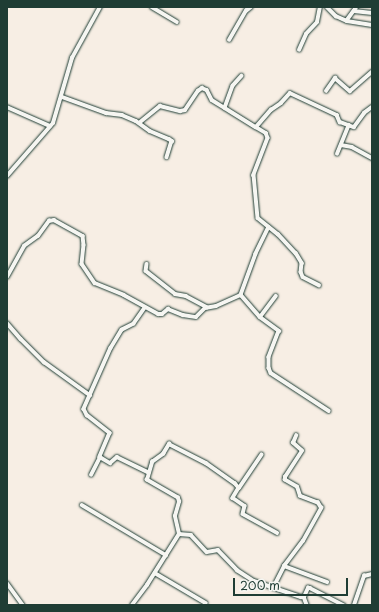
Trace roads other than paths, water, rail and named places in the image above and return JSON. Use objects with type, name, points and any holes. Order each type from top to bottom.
[{"type":"street","points":[[7,176],[50,126],[62,97],[72,58],[100,7]]},
{"type":"street","points":[[152,7],[177,22]]},
{"type":"street","points":[[229,40],[246,11],[251,7]]},
{"type":"street","points":[[299,50],[306,34],[317,22],[320,7]]},
{"type":"street","points":[[327,7],[336,16],[350,23],[372,25]]},
{"type":"street","points":[[347,21],[357,7]]},
{"type":"street","points":[[354,11],[372,13]]},
{"type":"street","points":[[326,91],[335,78],[350,91],[372,72]]},
{"type":"street","points":[[225,108],[233,86],[242,76]]},
{"type":"street","points":[[139,123],[160,106],[180,111],[185,110],[202,88],[207,90],[212,100],[266,133],[268,138],[255,169],[254,182],[258,218],[288,243],[300,257],[302,263],[301,272],[303,277],[319,285]]},
{"type":"street","points":[[256,127],[271,110],[281,103],[290,93],[337,115],[340,122],[355,127],[364,113],[372,107]]},
{"type":"street","points":[[62,97],[106,113],[122,115],[139,123],[150,131],[171,140],[167,157]]},
{"type":"street","points":[[7,107],[50,126]]},
{"type":"street","points":[[337,154],[349,125]]},
{"type":"street","points":[[341,145],[352,147],[372,158]]},
{"type":"street","points":[[7,277],[24,246],[38,236],[50,221],[54,220],[83,236],[84,245],[82,264],[95,283],[124,295],[158,314],[162,314],[168,309],[194,317],[207,307],[216,306],[241,295],[256,254],[269,227]]},
{"type":"street","points":[[147,264],[146,271],[175,294],[191,297],[207,307]]},
{"type":"street","points":[[241,295],[260,317],[279,331],[269,357],[269,368],[271,372],[329,411]]},
{"type":"street","points":[[260,317],[276,296]]},
{"type":"street","points":[[91,475],[110,433],[85,411],[90,395],[111,348],[122,330],[134,324],[145,308]]},
{"type":"street","points":[[7,323],[44,362],[90,395]]},
{"type":"street","points":[[273,588],[284,566],[303,541],[321,508],[318,503],[300,496],[297,486],[285,480],[285,477],[302,451],[293,443],[296,436]]},
{"type":"street","points":[[132,605],[179,534],[175,516],[179,502],[178,498],[148,482],[148,472],[152,462],[163,454],[170,444],[206,463],[239,488]]},
{"type":"street","points":[[261,455],[233,498],[245,506],[243,514],[277,533]]},
{"type":"street","points":[[100,457],[110,462],[117,457],[148,472]]},
{"type":"street","points":[[82,505],[166,555]]},
{"type":"street","points":[[179,534],[191,534],[207,552],[215,549],[218,550],[230,563],[246,576],[273,588],[304,597]]},
{"type":"street","points":[[284,566],[327,582]]},
{"type":"street","points":[[154,573],[206,603]]},
{"type":"street","points":[[354,605],[364,576],[372,574]]},
{"type":"street","points":[[7,583],[23,605]]},
{"type":"street","points":[[307,605],[304,597],[308,588],[344,605]]}]
